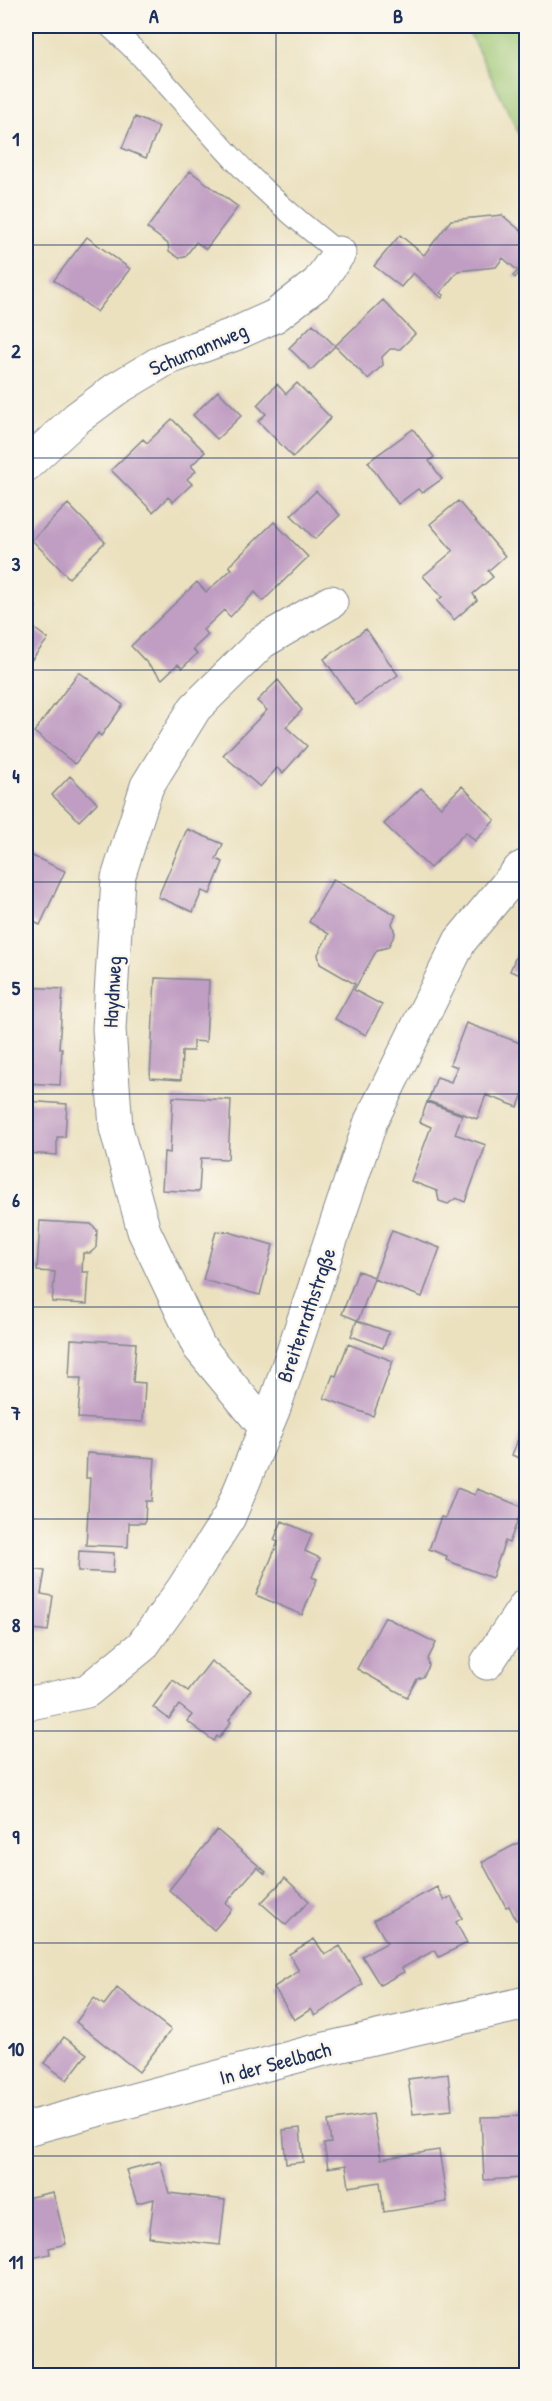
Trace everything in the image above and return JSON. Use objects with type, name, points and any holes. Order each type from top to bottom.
[{"type":"street","name":"Schumannweg","points":[[26,465],[76,418],[116,389],[166,359],[235,334],[275,316],[318,283],[339,253]]},
{"type":"street","name":"Haydnweg","points":[[266,1428],[199,1347],[144,1231],[116,1128],[109,1029],[118,878],[147,786],[195,708],[262,642],[331,602]]},
{"type":"street","name":"Breitenrathstraße","points":[[26,1704],[87,1691],[142,1646],[183,1589],[229,1517],[266,1428],[319,1281],[371,1121],[460,941],[520,869],[526,866]]},
{"type":"street","points":[[487,1663],[526,1605]]},
{"type":"street","name":"In der Seelbach","points":[[26,2129],[312,2052],[526,2003]]},
{"type":"lane","points":[[109,26],[158,72],[250,176],[292,217],[339,253]]},
{"type":"green space","points":[[466,26],[526,26],[526,148]]},
{"type":"building","points":[[135,117],[159,127],[146,158],[122,148]]},
{"type":"building","points":[[190,171],[238,207],[206,249],[196,242],[185,257],[179,258],[169,251],[168,244],[147,228]]},
{"type":"building","points":[[502,215],[526,235],[526,265],[515,278],[513,276],[518,271],[503,258],[496,267],[458,271],[440,293],[444,295],[442,298],[413,273],[401,287],[374,266],[400,235],[424,255],[451,220]]},
{"type":"building","points":[[87,237],[130,269],[97,312],[54,280]]},
{"type":"building","points":[[383,300],[415,334],[400,349],[390,349],[382,357],[383,365],[368,379],[335,346]]},
{"type":"building","points":[[313,324],[335,346],[311,370],[289,348]]},
{"type":"building","points":[[297,383],[331,418],[293,457],[258,421],[266,414],[257,405],[277,384],[286,394]]},
{"type":"building","points":[[218,391],[242,415],[217,439],[193,415]]},
{"type":"building","points":[[172,419],[205,452],[191,466],[196,471],[187,479],[192,484],[173,502],[168,497],[153,512],[111,470],[143,439],[147,443]]},
{"type":"building","points":[[413,429],[434,457],[429,461],[442,479],[422,493],[418,489],[398,504],[368,462]]},
{"type":"building","points":[[316,491],[340,515],[315,539],[291,515]]},
{"type":"building","points":[[458,501],[505,556],[488,571],[493,577],[473,594],[477,600],[454,620],[437,601],[442,597],[423,576],[453,551],[430,524]]},
{"type":"building","points":[[68,504],[105,542],[69,578],[32,540]]},
{"type":"building","points":[[274,522],[308,557],[263,601],[255,592],[230,617],[224,610],[203,630],[208,635],[193,649],[197,654],[182,668],[178,664],[162,679],[131,646],[197,582],[206,592],[232,569],[229,566]]},
{"type":"building","points":[[26,599],[36,607],[26,621]]},
{"type":"building","points":[[26,622],[48,639],[26,667]]},
{"type":"building","points":[[366,629],[398,675],[356,705],[324,659]]},
{"type":"building","points":[[79,672],[123,705],[101,736],[98,733],[75,764],[34,732]]},
{"type":"building","points":[[278,680],[302,710],[286,727],[307,746],[283,773],[277,768],[260,787],[223,755],[267,710],[257,701]]},
{"type":"building","points":[[70,776],[97,803],[79,821],[52,795]]},
{"type":"building","points":[[462,786],[495,820],[475,841],[466,832],[430,868],[384,824],[421,788],[441,807]]},
{"type":"building","points":[[187,829],[223,844],[216,859],[223,862],[210,894],[202,891],[193,912],[158,897]]},
{"type":"building","points":[[26,853],[65,871],[40,925],[26,918]]},
{"type":"building","points":[[333,879],[396,915],[392,923],[395,934],[388,947],[377,950],[354,990],[382,1005],[366,1035],[335,1019],[355,984],[320,964],[318,954],[329,934],[309,922]]},
{"type":"building","points":[[526,939],[526,977],[510,971],[522,941]]},
{"type":"building","points":[[155,978],[209,980],[206,1042],[193,1041],[193,1051],[182,1051],[181,1080],[150,1078]]},
{"type":"building","points":[[26,987],[63,989],[59,1048],[62,1048],[60,1085],[26,1083]]},
{"type":"building","points":[[466,1023],[526,1045],[526,1085],[518,1107],[486,1095],[477,1119],[428,1101],[437,1077],[451,1082],[457,1067],[450,1064]]},
{"type":"building","points":[[173,1097],[231,1100],[228,1159],[201,1158],[199,1192],[162,1190],[164,1152],[170,1153]]},
{"type":"building","points":[[26,1101],[67,1104],[65,1137],[57,1137],[57,1155],[26,1153]]},
{"type":"building","points":[[427,1102],[462,1115],[455,1134],[486,1145],[465,1202],[456,1198],[448,1204],[439,1201],[437,1191],[411,1181],[431,1127],[420,1122]]},
{"type":"building","points":[[40,1221],[91,1224],[97,1230],[96,1248],[90,1253],[83,1253],[82,1272],[89,1272],[87,1304],[52,1302],[55,1272],[37,1271]]},
{"type":"building","points":[[392,1230],[440,1248],[422,1297],[374,1279],[358,1321],[389,1332],[383,1348],[351,1336],[357,1320],[342,1314],[358,1271],[374,1277]]},
{"type":"building","points":[[216,1231],[229,1232],[273,1245],[260,1295],[203,1280]]},
{"type":"building","points":[[71,1339],[136,1343],[133,1382],[145,1383],[143,1422],[78,1418],[81,1378],[69,1378]]},
{"type":"building","points":[[348,1344],[393,1361],[373,1416],[324,1398],[333,1375],[336,1376]]},
{"type":"building","points":[[526,1418],[526,1461],[512,1455]]},
{"type":"building","points":[[87,1453],[155,1458],[152,1501],[146,1501],[145,1523],[129,1523],[128,1547],[86,1545],[90,1478],[86,1478]]},
{"type":"building","points":[[457,1488],[475,1495],[477,1489],[523,1507],[509,1543],[505,1541],[492,1578],[446,1560],[447,1556],[429,1549],[441,1517],[445,1518]]},
{"type":"building","points":[[282,1521],[312,1534],[305,1551],[320,1558],[312,1577],[317,1579],[302,1615],[256,1595],[278,1542],[274,1540]]},
{"type":"building","points":[[79,1551],[114,1553],[113,1573],[78,1571]]},
{"type":"building","points":[[26,1568],[45,1571],[41,1594],[53,1596],[48,1631],[26,1628]]},
{"type":"building","points":[[385,1617],[436,1643],[428,1659],[429,1666],[423,1677],[417,1679],[407,1697],[357,1669]]},
{"type":"building","points":[[211,1661],[251,1690],[229,1720],[231,1722],[214,1741],[187,1721],[192,1715],[179,1705],[169,1719],[153,1707],[173,1680],[188,1691]]},
{"type":"building","points":[[217,1830],[266,1872],[265,1874],[257,1867],[226,1903],[232,1909],[214,1930],[169,1890]]},
{"type":"building","points":[[526,1839],[526,1915],[516,1920],[509,1906],[506,1907],[482,1862]]},
{"type":"building","points":[[285,1878],[309,1901],[286,1925],[261,1903]]},
{"type":"building","points":[[437,1887],[444,1900],[451,1897],[462,1918],[456,1922],[467,1943],[439,1957],[435,1950],[402,1968],[404,1972],[380,1985],[362,1956],[387,1943],[374,1920]]},
{"type":"building","points":[[314,1939],[325,1955],[340,1946],[363,1984],[315,2016],[311,2009],[294,2020],[274,1987],[299,1971],[289,1954]]},
{"type":"building","points":[[117,1988],[171,2030],[139,2072],[76,2022],[94,1998],[104,2005]]},
{"type":"building","points":[[64,2037],[87,2054],[67,2080],[44,2063]]},
{"type":"building","points":[[448,2074],[452,2110],[413,2114],[408,2079]]},
{"type":"building","points":[[373,2114],[381,2159],[439,2150],[447,2202],[384,2212],[380,2182],[349,2187],[346,2165],[328,2168],[324,2144],[331,2143],[328,2121]]},
{"type":"building","points":[[526,2116],[526,2171],[523,2171],[523,2178],[484,2180],[481,2117]]},
{"type":"building","points":[[300,2128],[303,2162],[286,2164],[283,2130]]},
{"type":"building","points":[[160,2161],[169,2193],[225,2200],[220,2245],[149,2237],[154,2199],[137,2203],[126,2170]]},
{"type":"building","points":[[53,2192],[66,2244],[49,2248],[50,2254],[28,2259],[26,2254],[26,2198]]}]
